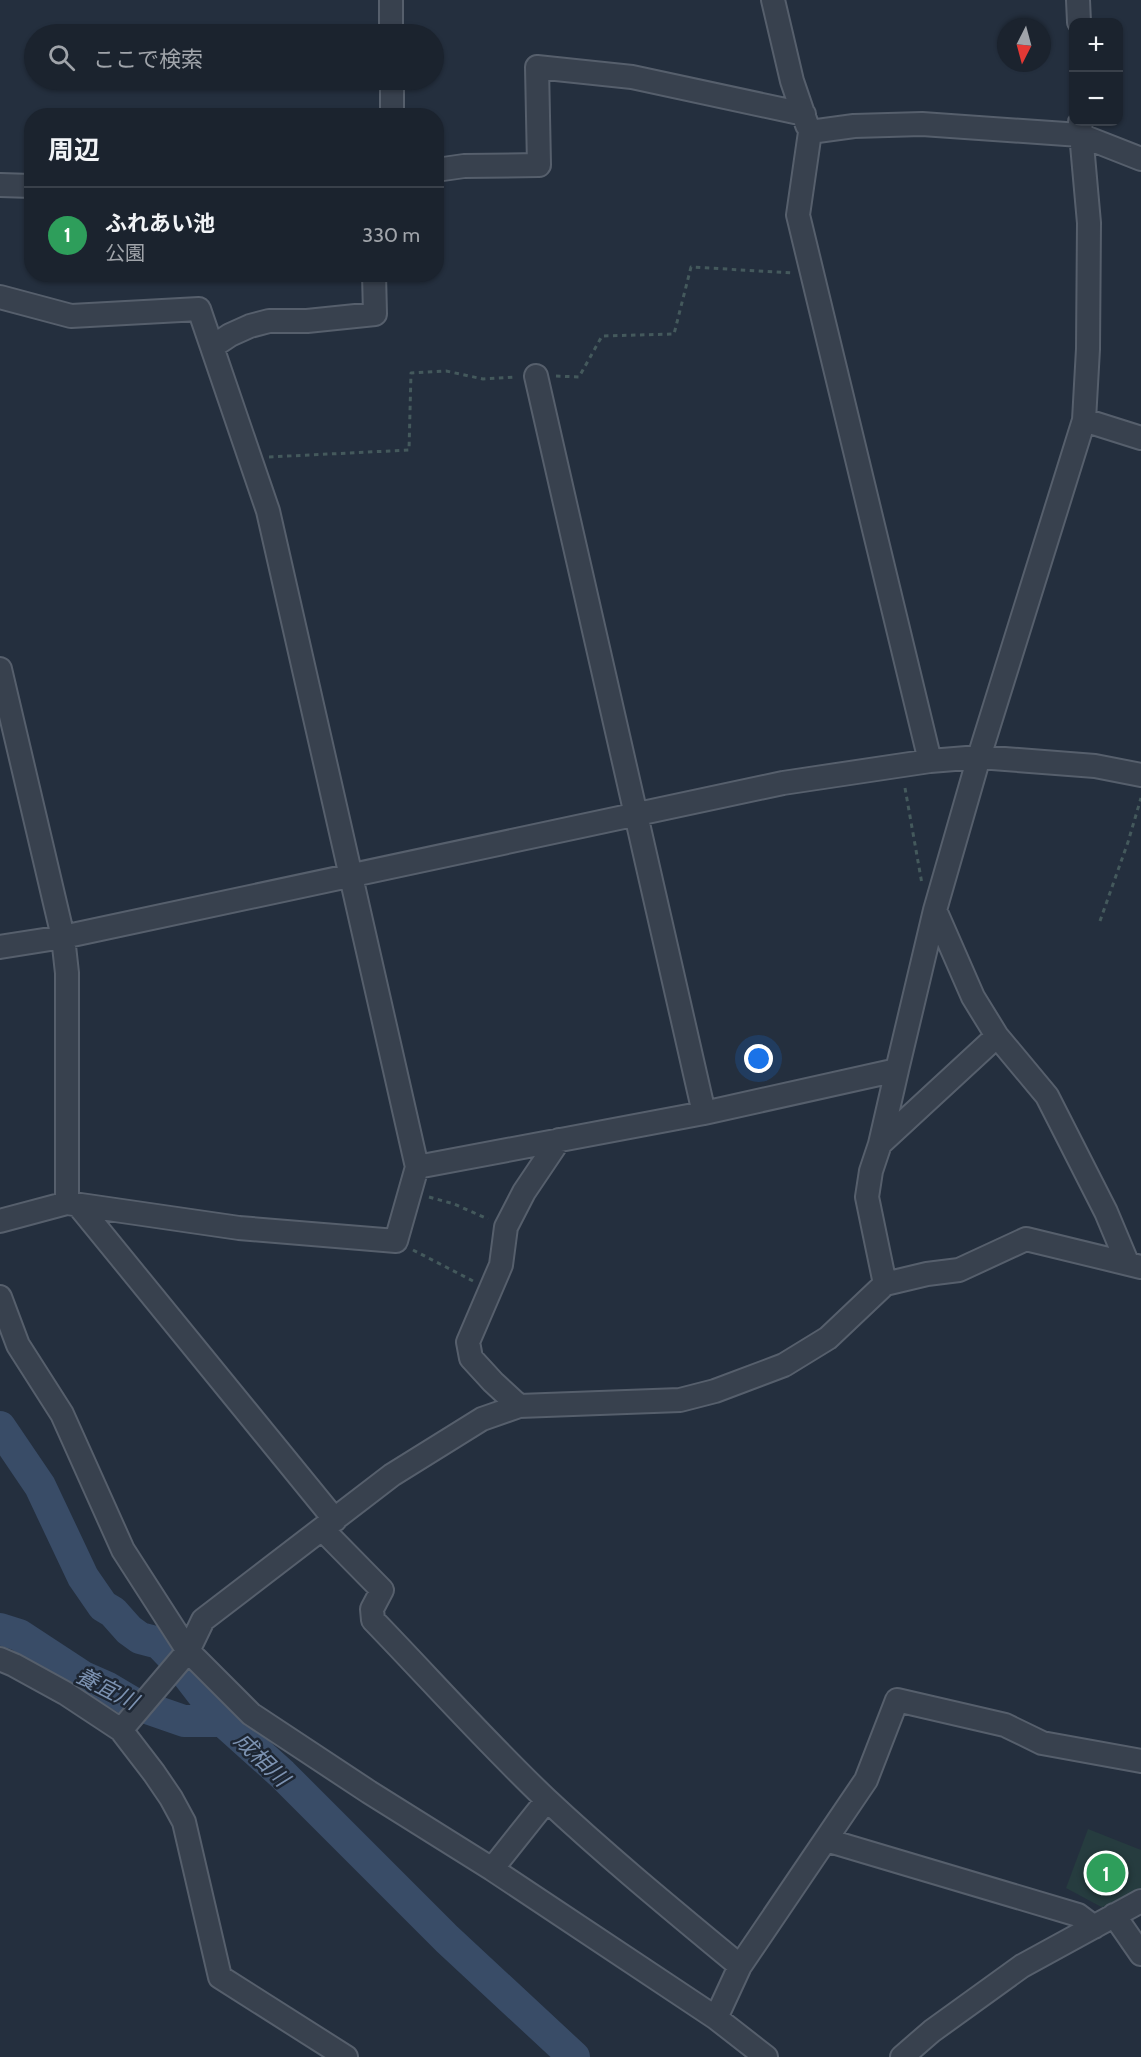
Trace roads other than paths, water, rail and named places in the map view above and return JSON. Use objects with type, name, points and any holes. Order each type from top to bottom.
[{"type":"street","points":[[391,0],[391,24]]},
{"type":"street","points":[[773,0],[792,81],[807,123],[798,215],[930,761]]},
{"type":"street","points":[[1078,0],[1079,18]]},
{"type":"street","points":[[444,169],[464,166],[539,165],[537,67],[632,77],[807,123],[854,126],[922,124],[1080,128],[1141,159]]},
{"type":"street","points":[[392,90],[392,108]]},
{"type":"street","points":[[885,1284],[867,1197],[871,1171],[880,1144],[935,910],[979,757],[1084,420],[1088,349],[1089,223],[1080,128]]},
{"type":"street","points":[[0,185],[24,186]]},
{"type":"street","points":[[212,347],[230,335],[269,321],[307,321],[375,314],[374,282]]},
{"type":"street","points":[[0,297],[71,316],[199,309],[268,511],[417,1167],[396,1241],[239,1228],[73,1204],[0,1221]]},
{"type":"street","points":[[536,376],[704,1113]]},
{"type":"street","points":[[1084,420],[1141,438]]},
{"type":"street","points":[[0,669],[63,936],[67,973],[73,1204],[382,1590],[372,1610],[373,1620],[472,1727],[547,1800],[637,1880],[740,1966]]},
{"type":"street","points":[[0,947],[63,936],[783,783],[930,761],[979,757],[1095,766],[1141,775]]},
{"type":"street","points":[[935,910],[973,997],[997,1036],[1047,1096],[1134,1264]]},
{"type":"street","points":[[880,1144],[997,1036]]},
{"type":"street","points":[[417,1167],[704,1113],[897,1070]]},
{"type":"street","points":[[519,1406],[471,1358],[468,1342],[501,1265],[506,1227],[524,1192],[559,1140]]},
{"type":"street","points":[[121,1730],[188,1651],[203,1620],[392,1475],[482,1419],[519,1406],[680,1400],[715,1391],[784,1365],[828,1338],[885,1284],[927,1274],[959,1270],[1026,1239],[1134,1264]]},
{"type":"street","points":[[0,1297],[18,1345],[62,1414],[123,1550],[188,1651],[251,1714],[492,1869],[716,2018],[766,2057]]},
{"type":"street","points":[[0,1659],[65,1693],[121,1730],[171,1798],[184,1822],[220,1977],[346,2057]]},
{"type":"street","points":[[716,2018],[740,1966],[866,1780],[897,1700],[1005,1725],[1042,1743],[1141,1761]]},
{"type":"street","points":[[492,1869],[547,1800]]},
{"type":"street","points":[[826,1840],[1078,1916],[1094,1927]]},
{"type":"street","points":[[902,2057],[932,2031],[1022,1966],[1141,1901]]},
{"type":"street","points":[[1114,1916],[1141,1954]]},
{"type":"waterway","name":"成相川","points":[[0,1427],[40,1486],[83,1577],[103,1606],[113,1612],[129,1630],[140,1638],[159,1643],[180,1665],[223,1721],[282,1774],[447,1939],[574,2057]]},
{"type":"waterway","name":"養宜川","points":[[0,1629],[19,1635],[83,1677],[135,1704],[184,1721],[223,1721]]},
{"type":"place","name":"ふれあい池","points":[[1106,1873]]}]
